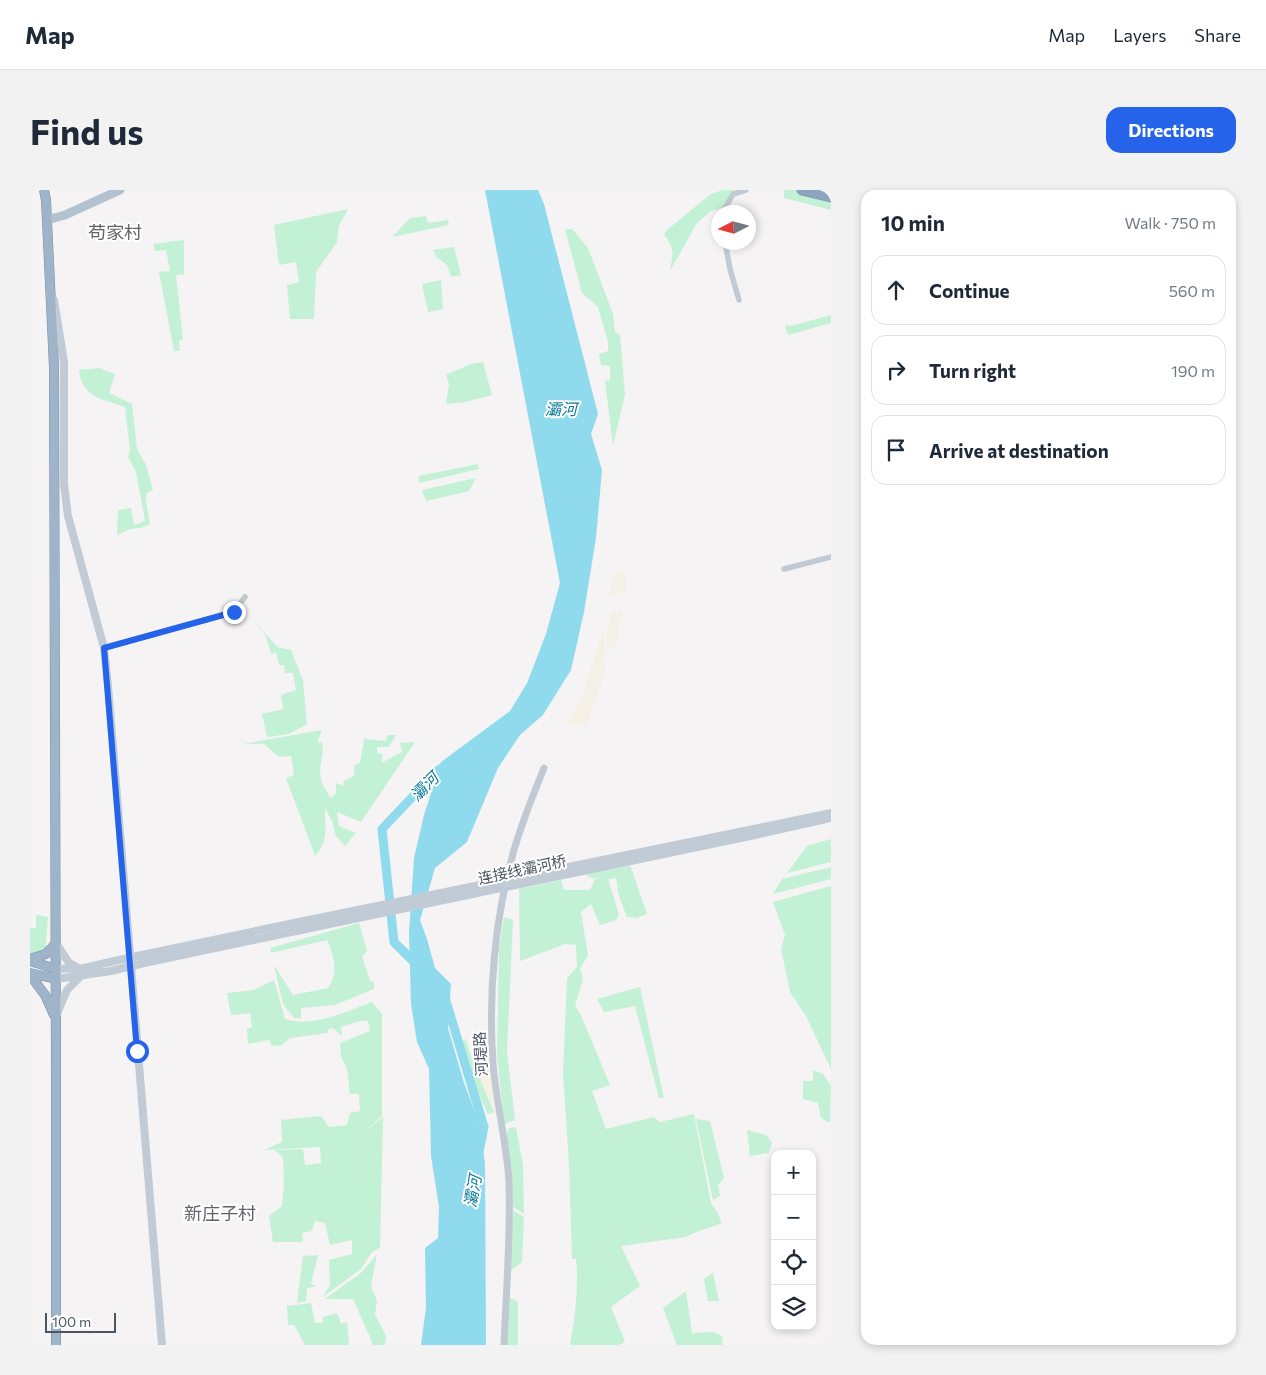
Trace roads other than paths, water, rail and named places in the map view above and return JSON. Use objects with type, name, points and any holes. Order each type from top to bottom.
[{"type":"highway","points":[[44,190],[50,267],[54,367],[56,1345]]},
{"type":"highway","points":[[802,190],[831,196]]},
{"type":"highway","points":[[30,960],[46,954],[56,943]]},
{"type":"highway","points":[[30,960],[56,969]]},
{"type":"highway","points":[[30,974],[56,979]]},
{"type":"highway","points":[[30,974],[46,995],[56,1018]]},
{"type":"main road","points":[[47,220],[65,215],[120,190]]},
{"type":"main road","points":[[50,267],[64,362],[64,484],[68,516],[104,648],[162,1345]]},
{"type":"main road","points":[[749,833],[831,813]]},
{"type":"main road","points":[[749,833],[831,818]]},
{"type":"main road","name":"连接线灞河桥","points":[[81,972],[749,833]]},
{"type":"main road","points":[[56,943],[69,963],[81,972]]},
{"type":"main road","points":[[56,969],[81,972]]},
{"type":"main road","points":[[56,979],[81,972]]},
{"type":"main road","points":[[56,1018],[67,990],[81,972]]},
{"type":"street","points":[[726,205],[732,194],[746,190]]},
{"type":"street","points":[[726,250],[739,300]]},
{"type":"street","points":[[784,569],[831,557]]},
{"type":"street","points":[[104,648],[234,612],[245,597]]},
{"type":"street","name":"河堤路","points":[[504,1345],[510,1201],[506,1157],[495,1088],[492,1036],[493,982],[499,928],[508,875],[530,800],[544,768]]},
{"type":"water","name":"灞河","points":[[485,190],[538,190],[544,204],[598,414],[591,434],[602,470],[596,538],[584,612],[571,670],[543,715],[520,735],[498,768],[467,842],[435,868],[420,920],[435,968],[451,984],[448,1028],[464,1083],[478,1120],[485,1163],[486,1345],[421,1345],[426,1308],[425,1248],[438,1238],[439,1207],[431,1156],[429,1069],[417,1042],[411,1004],[409,933],[414,858],[424,815],[441,762],[510,711],[527,683],[546,634],[560,583]]},
{"type":"waterway","name":"灞河","points":[[418,966],[394,942],[382,829],[437,771],[447,765]]},
{"type":"waterway","name":"灞河","points":[[446,1001],[484,1127],[479,1152]]},
{"type":"district","name":"苟家村","points":[[115,232]]},
{"type":"district","name":"新庄子村","points":[[220,1213]]}]
